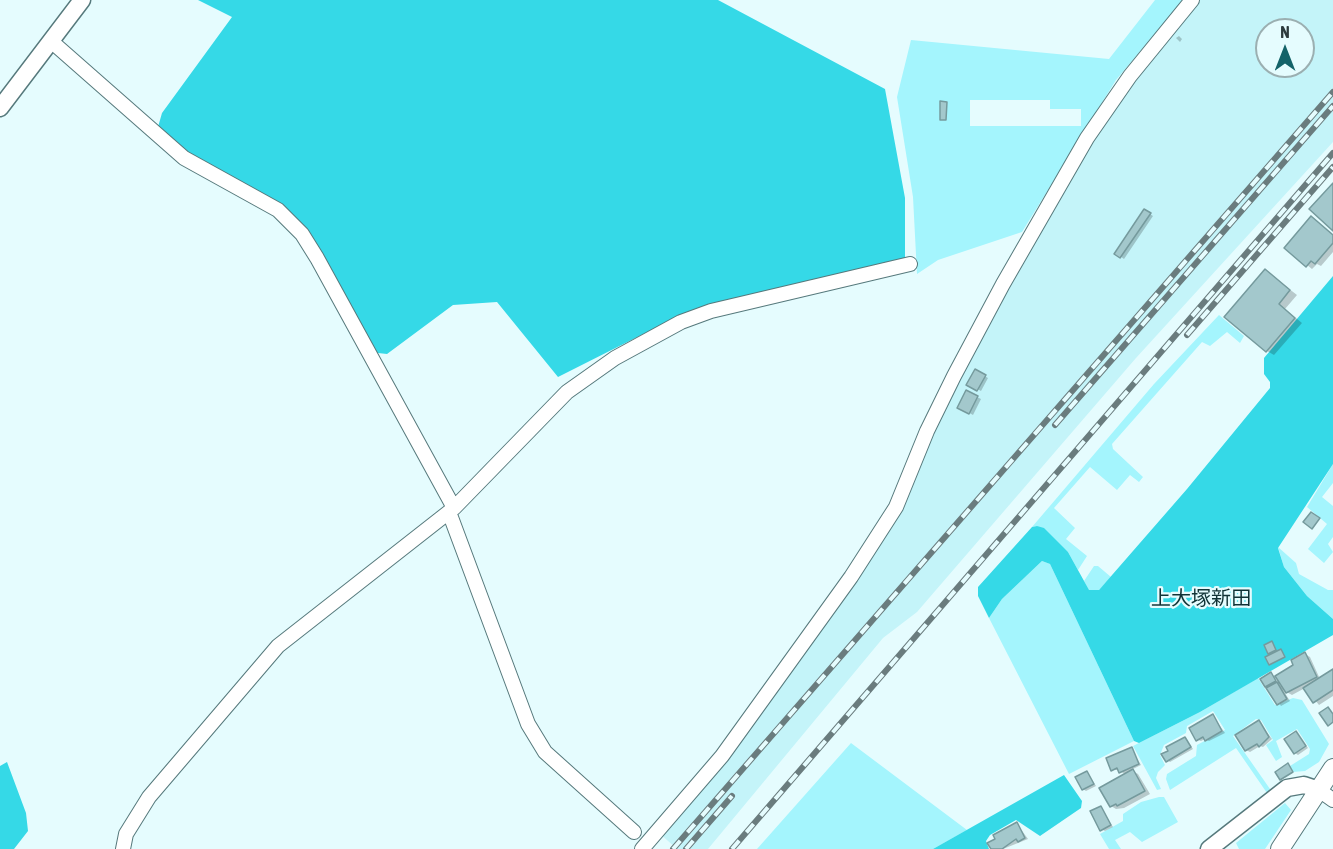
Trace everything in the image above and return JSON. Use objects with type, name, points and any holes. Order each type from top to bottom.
[{"type":"main road","points":[[1284,846],[1326,795],[1333,768]]},
{"type":"street","points":[[0,108],[82,0]]},
{"type":"street","points":[[642,849],[722,756],[851,577],[896,507],[927,431],[954,376],[1003,284],[1087,138],[1130,76],[1192,0]]},
{"type":"street","points":[[51,41],[184,158],[278,210],[302,234],[452,510],[528,724],[545,752],[634,832]]},
{"type":"street","points":[[123,849],[126,834],[149,797],[278,646],[452,510],[567,392],[634,347],[681,322],[711,311],[910,264]]},
{"type":"street","points":[[1209,849],[1287,788],[1304,785],[1326,795]]},
{"type":"shaded area","points":[[198,0],[718,0],[885,89],[905,198],[905,261],[677,317],[558,377],[497,302],[453,305],[387,354],[369,352],[302,234],[156,134],[162,113],[232,17]]},
{"type":"shaded area","points":[[1155,0],[1183,0],[1116,80],[1022,232],[938,260],[917,274],[913,197],[897,97],[911,40],[1109,59]],"holes":[[[970,100],[1050,100],[1050,109],[1081,109],[1081,126],[970,126]]]},
{"type":"shaded area","points":[[1192,0],[1333,0],[1333,142],[1136,358],[917,612],[883,638],[708,849],[677,849],[658,832],[722,756],[896,507],[927,431],[1087,138]]},
{"type":"shaded area","points":[[1333,276],[1333,464],[1278,548],[1284,567],[1307,596],[1333,619],[1333,635],[1200,712],[1139,743],[1134,741],[1050,564],[1042,561],[1002,599],[989,618],[978,596],[978,587],[1032,527],[1037,526],[1044,528],[1068,552],[1089,590],[1099,590],[1187,489],[1270,388],[1270,382],[1264,374],[1264,358]]},
{"type":"shaded area","points":[[1219,315],[1244,336],[1240,343],[1227,332],[1210,346],[1202,342],[1112,444],[1113,449],[1143,477],[1139,482],[1130,475],[1117,490],[1090,467],[1054,508],[1075,528],[1066,539],[1087,556],[1078,570],[1068,552],[1037,526],[1032,527],[1154,384]]},
{"type":"shaded area","points":[[1333,464],[1333,483],[1322,497],[1333,506],[1333,537],[1328,544],[1333,552],[1324,563],[1308,549],[1327,524],[1307,507]]},
{"type":"shaded area","points":[[1278,547],[1296,563],[1299,574],[1328,590],[1333,590],[1333,619],[1307,596],[1284,567]]},
{"type":"shaded area","points":[[1042,561],[1050,564],[1134,741],[1069,774],[989,618],[1002,599]]},
{"type":"shaded area","points":[[1094,566],[1098,566],[1111,577],[1099,590],[1089,591],[1084,581]]},
{"type":"shaded area","points":[[1258,678],[1275,705],[1293,698],[1302,700],[1329,744],[1319,762],[1305,771],[1293,772],[1290,766],[1309,754],[1310,749],[1297,729],[1276,741],[1282,757],[1276,761],[1266,745],[1273,740],[1261,720],[1256,719],[1233,736],[1270,789],[1267,793],[1236,748],[1170,790],[1166,779],[1167,774],[1196,756],[1197,745],[1225,730],[1213,711],[1187,726],[1186,733],[1164,745],[1160,755],[1165,765],[1156,778],[1161,789],[1157,790],[1133,746],[1200,712]]},
{"type":"shaded area","points":[[851,743],[967,830],[933,849],[757,849]]},
{"type":"shaded area","points":[[7,762],[26,813],[28,831],[14,849],[0,849],[0,766]]},
{"type":"shaded area","points":[[1064,775],[1082,801],[1081,808],[1040,836],[1016,820],[990,835],[986,841],[989,849],[933,849]]},
{"type":"shaded area","points":[[1164,797],[1178,822],[1142,842],[1130,832],[1115,840],[1121,849],[1109,849],[1100,834],[1123,821],[1123,814],[1141,802]]},
{"type":"shaded area","points":[[1285,803],[1291,810],[1265,849],[1239,849],[1236,843]]},
{"type":"building","points":[[940,101],[947,102],[946,120],[940,120]]},
{"type":"building","points":[[1333,183],[1333,231],[1309,209]]},
{"type":"building","points":[[1144,209],[1151,213],[1120,258],[1114,254]]},
{"type":"building","points":[[1311,216],[1333,235],[1333,243],[1315,264],[1311,261],[1306,267],[1284,248]]},
{"type":"building","points":[[1265,269],[1290,290],[1279,304],[1295,318],[1266,352],[1224,317]]},
{"type":"building","points":[[975,369],[986,375],[977,391],[966,385]]},
{"type":"building","points":[[966,390],[978,396],[969,414],[957,408]]},
{"type":"building","points":[[1311,512],[1320,518],[1312,529],[1303,522]]},
{"type":"building","points":[[1272,641],[1276,650],[1268,654],[1264,645]]},
{"type":"building","points":[[1281,649],[1285,657],[1269,665],[1265,657]]},
{"type":"building","points":[[1305,652],[1317,677],[1286,693],[1275,676],[1293,665],[1291,660]]},
{"type":"building","points":[[1333,669],[1333,690],[1313,703],[1303,688]]},
{"type":"building","points":[[1271,672],[1276,681],[1265,687],[1260,679]]},
{"type":"building","points":[[1277,682],[1287,699],[1277,705],[1266,688]]},
{"type":"building","points":[[1328,707],[1333,714],[1333,722],[1328,726],[1319,713]]},
{"type":"building","points":[[1213,714],[1222,731],[1205,741],[1203,737],[1196,741],[1189,728]]},
{"type":"building","points":[[1259,720],[1269,737],[1259,747],[1257,744],[1245,751],[1235,735]]},
{"type":"building","points":[[1296,731],[1306,746],[1294,754],[1284,739]]},
{"type":"building","points":[[1185,737],[1191,747],[1166,762],[1161,754],[1168,751],[1166,747]]},
{"type":"building","points":[[1132,747],[1139,764],[1119,773],[1117,768],[1111,771],[1106,758]]},
{"type":"building","points":[[1288,763],[1293,772],[1280,780],[1275,772]]},
{"type":"building","points":[[1133,769],[1145,791],[1117,806],[1116,804],[1110,807],[1099,788]]},
{"type":"building","points":[[1087,771],[1094,784],[1082,790],[1075,777]]},
{"type":"building","points":[[1101,806],[1111,825],[1100,831],[1090,811]]},
{"type":"building","points":[[1017,822],[1025,838],[1018,842],[1016,839],[1002,849],[991,849],[987,843],[995,839],[993,835]]},
{"type":"railway","points":[[673,849],[1333,92]]},
{"type":"railway","points":[[1055,425],[1333,106]]},
{"type":"railway","points":[[732,849],[1333,153]]},
{"type":"railway","points":[[1187,335],[1333,167]]},
{"type":"railway","points":[[686,849],[732,796]]},
{"type":"district","name":"上大塚新田","points":[[1201,599]]}]
